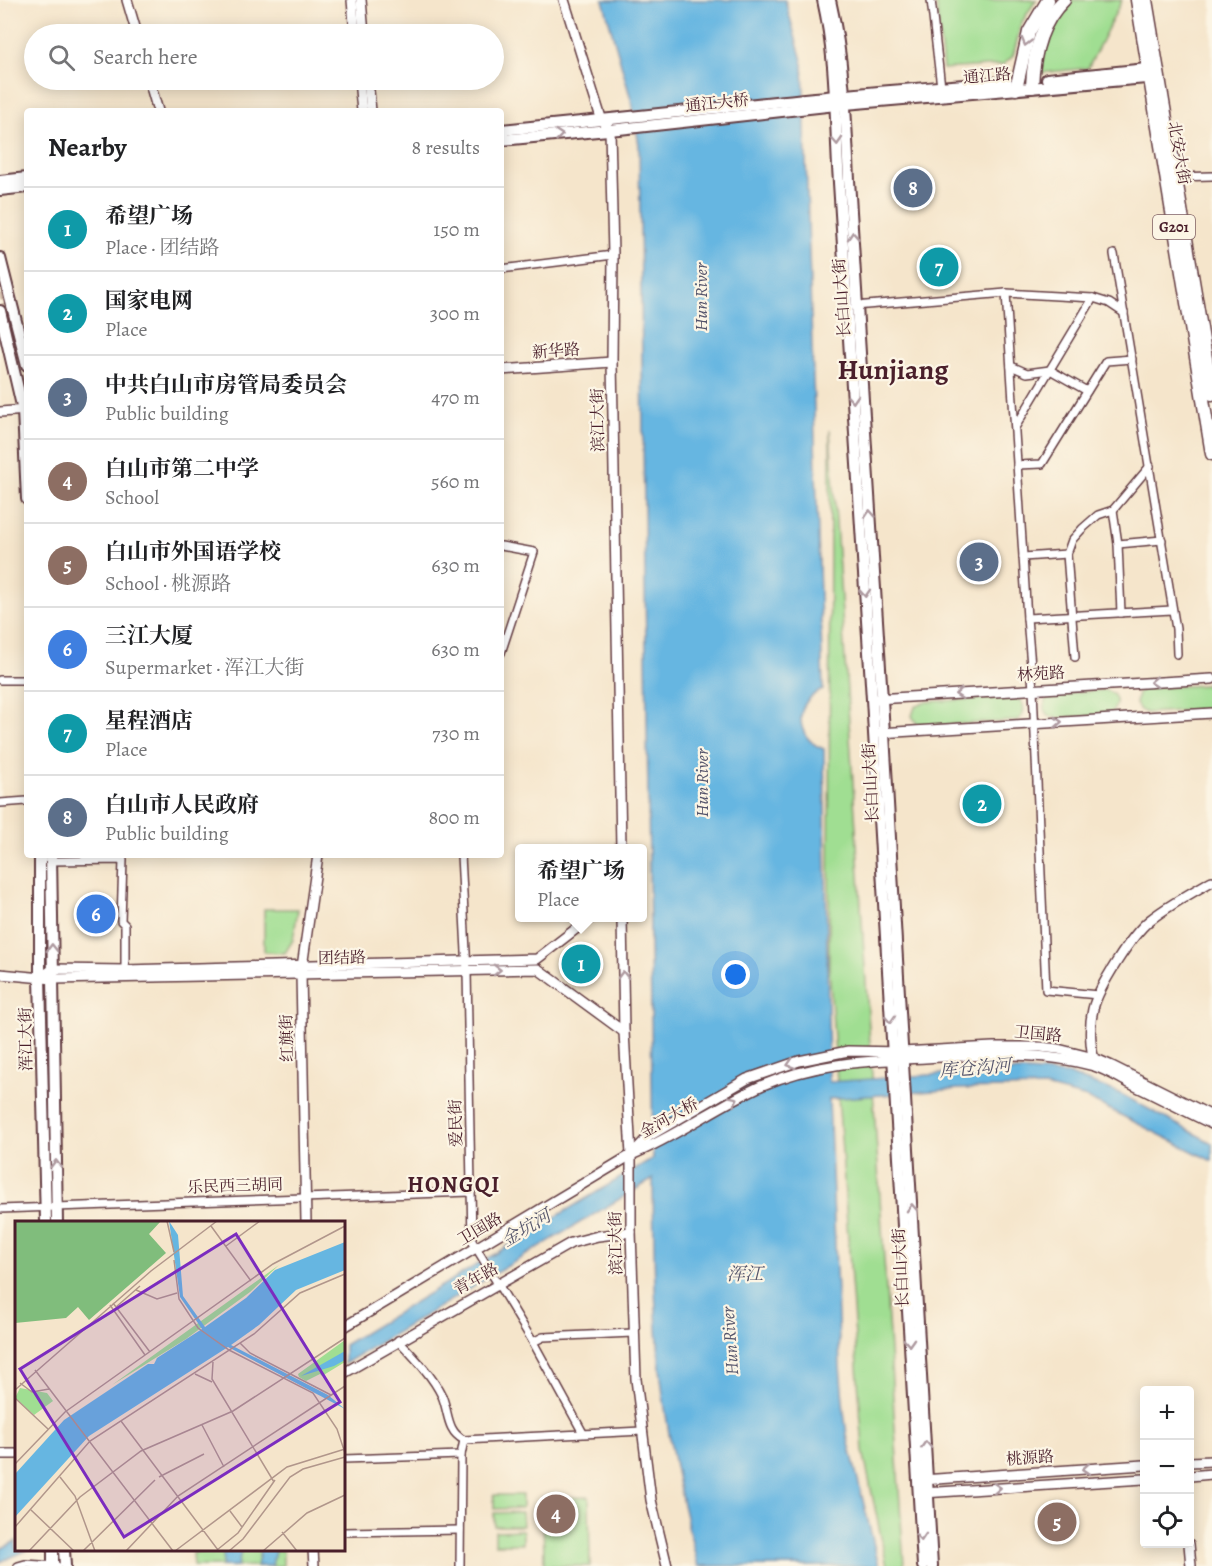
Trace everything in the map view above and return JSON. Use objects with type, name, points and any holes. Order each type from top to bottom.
[{"type":"highway","points":[[1017,85],[1029,32],[1048,0]]},
{"type":"highway","points":[[1032,84],[1033,64],[1040,37],[1049,19],[1064,0]]},
{"type":"highway","name":"北安大街","points":[[1137,0],[1176,177],[1212,394]]},
{"type":"highway","name":"北安大街","points":[[1146,0],[1153,73],[1212,454]]},
{"type":"main road","name":"长白山大街","points":[[823,0],[841,100]]},
{"type":"main road","name":"长白山大街","points":[[830,0],[842,57],[837,144],[852,306],[877,699],[922,1480],[917,1493],[923,1566]]},
{"type":"main road","name":"通江路","points":[[841,100],[1153,73]]},
{"type":"main road","name":"通江路","points":[[818,103],[941,87],[1017,85]]},
{"type":"main road","name":"通江大桥","points":[[616,126],[818,103]]},
{"type":"main road","points":[[504,130],[602,121],[616,126]]},
{"type":"main road","points":[[504,140],[616,126]]},
{"type":"main road","points":[[0,181],[24,178]]},
{"type":"main road","points":[[0,190],[24,188]]},
{"type":"main road","points":[[0,258],[24,353]]},
{"type":"main road","points":[[0,311],[24,406]]},
{"type":"main road","name":"浑江大街","points":[[40,858],[40,977],[51,1207],[57,1221]]},
{"type":"main road","name":"浑江大街","points":[[46,1221],[51,1207],[53,974],[51,858]]},
{"type":"main road","name":"长白山大街","points":[[922,1480],[929,1492],[932,1566]]},
{"type":"main road","points":[[53,1551],[55,1566]]},
{"type":"main road","points":[[64,1551],[65,1566]]},
{"type":"street","points":[[127,0],[134,24]]},
{"type":"street","points":[[352,0],[354,24]]},
{"type":"street","points":[[362,0],[363,24]]},
{"type":"street","points":[[564,0],[602,121]]},
{"type":"street","points":[[931,0],[941,87]]},
{"type":"street","points":[[152,90],[157,108]]},
{"type":"street","points":[[360,90],[362,108]]},
{"type":"street","points":[[369,90],[371,108]]},
{"type":"street","name":"滨江大街","points":[[616,126],[612,362],[621,844]]},
{"type":"street","points":[[1176,177],[1212,176]]},
{"type":"street","points":[[1114,254],[1162,540],[1176,629],[1177,654]]},
{"type":"street","points":[[504,269],[613,255]]},
{"type":"street","points":[[1006,293],[1027,618],[1034,689],[1047,990],[1098,995]]},
{"type":"street","points":[[852,306],[1006,293],[1093,298],[1109,303],[1124,313]]},
{"type":"street","points":[[1016,426],[1093,298]]},
{"type":"street","points":[[1017,465],[1042,464],[1106,361],[1132,359]]},
{"type":"street","name":"新华路","points":[[504,370],[612,362]]},
{"type":"street","points":[[1011,366],[1027,373],[1050,370],[1087,391]]},
{"type":"street","points":[[0,412],[24,410]]},
{"type":"street","points":[[1075,657],[1067,554],[1072,540],[1082,528],[1098,516],[1113,510],[1150,466]]},
{"type":"street","points":[[1113,510],[1118,544],[1121,613]]},
{"type":"street","points":[[1118,544],[1162,540]]},
{"type":"street","points":[[504,547],[534,552],[504,644]]},
{"type":"street","points":[[1023,557],[1067,554]]},
{"type":"street","points":[[1027,618],[1172,610]]},
{"type":"street","name":"林苑路","points":[[877,699],[1212,679]]},
{"type":"street","points":[[0,680],[24,680]]},
{"type":"street","points":[[878,733],[1212,713]]},
{"type":"street","points":[[0,803],[24,801]]},
{"type":"street","points":[[51,858],[123,858],[121,921],[124,925],[125,970]]},
{"type":"street","name":"红旗街","points":[[306,1221],[301,970],[318,858]]},
{"type":"street","name":"爱民街","points":[[461,858],[466,966],[471,1233],[478,1252],[533,1342],[583,1433]]},
{"type":"street","points":[[1095,1063],[1091,1026],[1094,1007],[1098,995],[1130,943],[1148,922],[1212,881]]},
{"type":"street","points":[[585,922],[537,964],[624,1032]]},
{"type":"street","name":"滨江大街","points":[[622,922],[624,1032],[631,1155],[633,1333],[638,1405],[651,1500],[667,1566]]},
{"type":"street","name":"团结路","points":[[53,974],[537,964]]},
{"type":"street","name":"团结路","points":[[0,974],[40,977],[53,974],[125,970],[301,970]]},
{"type":"street","name":"卫国路","points":[[848,1051],[897,1055],[1018,1054],[1095,1063],[1212,1116]]},
{"type":"street","name":"金河大桥","points":[[631,1155],[649,1136],[747,1079],[799,1062],[848,1051]]},
{"type":"street","name":"卫国路","points":[[849,1062],[897,1055]]},
{"type":"street","name":"金河大桥","points":[[631,1155],[762,1086],[794,1074],[849,1062]]},
{"type":"street","name":"卫国路","points":[[1095,1063],[1212,1124]]},
{"type":"street","name":"卫国路","points":[[345,1326],[478,1252],[631,1155]]},
{"type":"street","name":"乐民西三胡同","points":[[0,1209],[471,1192]]},
{"type":"street","name":"青年路","points":[[345,1372],[497,1282],[571,1243],[598,1236],[631,1232]]},
{"type":"street","points":[[533,1342],[543,1337],[633,1333]]},
{"type":"street","points":[[398,1340],[421,1364],[441,1395],[452,1430],[464,1440],[642,1431]]},
{"type":"street","points":[[460,1566],[461,1455],[464,1440]]},
{"type":"street","points":[[345,1459],[461,1455]]},
{"type":"street","points":[[1194,1462],[1212,1461]]},
{"type":"street","name":"桃源路","points":[[922,1480],[1140,1465]]},
{"type":"street","points":[[1194,1476],[1212,1474]]},
{"type":"street","name":"桃源路","points":[[917,1493],[1140,1479]]},
{"type":"street","points":[[345,1532],[460,1530]]},
{"type":"street","points":[[1190,1548],[1191,1566]]},
{"type":"street","points":[[18,1566],[25,1564],[55,1566]]},
{"type":"green space","points":[[936,0],[1036,0],[1022,22],[1013,56],[1003,65],[943,69]]},
{"type":"green space","points":[[1072,0],[1122,0],[1088,68],[1041,73],[1043,52],[1049,33],[1058,15]]},
{"type":"green space","points":[[830,430],[904,1566],[887,1566],[863,1451],[829,967]]},
{"type":"green space","points":[[1207,685],[1212,687],[1212,707],[1208,709],[1146,713],[1136,704],[1138,693],[1145,688]]},
{"type":"green space","points":[[1106,690],[1113,694],[1116,703],[1107,715],[1056,718],[1049,716],[1044,708],[1047,698],[1055,694]]},
{"type":"green space","points":[[1014,697],[1021,701],[1024,710],[1015,721],[924,726],[917,724],[912,716],[915,707],[923,702]]},
{"type":"green space","points":[[264,909],[298,909],[293,940],[285,953],[264,952]]},
{"type":"green space","points":[[494,1495],[522,1495],[522,1508],[494,1509]]},
{"type":"green space","points":[[589,1497],[590,1566],[544,1566],[543,1498]]},
{"type":"green space","points":[[522,1512],[523,1526],[494,1526],[494,1513]]},
{"type":"green space","points":[[523,1530],[523,1544],[495,1544],[495,1531]]},
{"type":"green space","points":[[283,1551],[283,1566],[194,1566],[193,1553]]},
{"type":"water","name":"浑江","points":[[603,0],[785,0],[803,64],[823,690],[806,702],[801,720],[807,737],[824,749],[829,1082],[958,1073],[1027,1071],[1067,1074],[1117,1092],[1212,1143],[1212,1161],[1087,1098],[1045,1087],[959,1089],[829,1099],[844,1412],[847,1435],[879,1566],[698,1566],[678,1481],[663,1395],[656,1314],[653,1179],[345,1363],[345,1344],[653,1158],[639,145],[632,103]]},
{"type":"water","points":[[15,1542],[15,1551],[26,1551],[0,1562],[0,1549]]},
{"type":"water","points":[[224,1551],[241,1551],[238,1566],[222,1566]]},
{"type":"water","points":[[260,1551],[275,1551],[272,1566],[257,1566]]},
{"type":"tunnel","points":[[0,282],[24,382]]},
{"type":"tunnel","points":[[45,906],[50,1119]]},
{"type":"tunnel","points":[[50,975],[87,974]]},
{"type":"place","name":"白山市人民政府","points":[[913,188]]},
{"type":"place","name":"星程酒店","points":[[939,267]]},
{"type":"place","name":"中共白山市房管局委员会","points":[[979,562]]},
{"type":"place","name":"国家电网","points":[[982,804]]},
{"type":"place","name":"三江大厦","points":[[96,914]]},
{"type":"place","name":"希望广场","points":[[581,964]]},
{"type":"place","name":"白山市第二中学","points":[[556,1514]]},
{"type":"place","name":"白山市外国语学校","points":[[1057,1522]]},
{"type":"district","name":"Hunjiang","points":[[893,370]]},
{"type":"district","name":"HONGQI","points":[[454,1185]]},
{"type":"water label","name":"Hun River","points":[[701,297]]},
{"type":"water label","name":"Hun River","points":[[702,783]]},
{"type":"water label","name":"库仓沟河","points":[[975,1068]]},
{"type":"water label","name":"金坑河","points":[[526,1228]]},
{"type":"water label","name":"Hun River","points":[[730,1341]]}]
